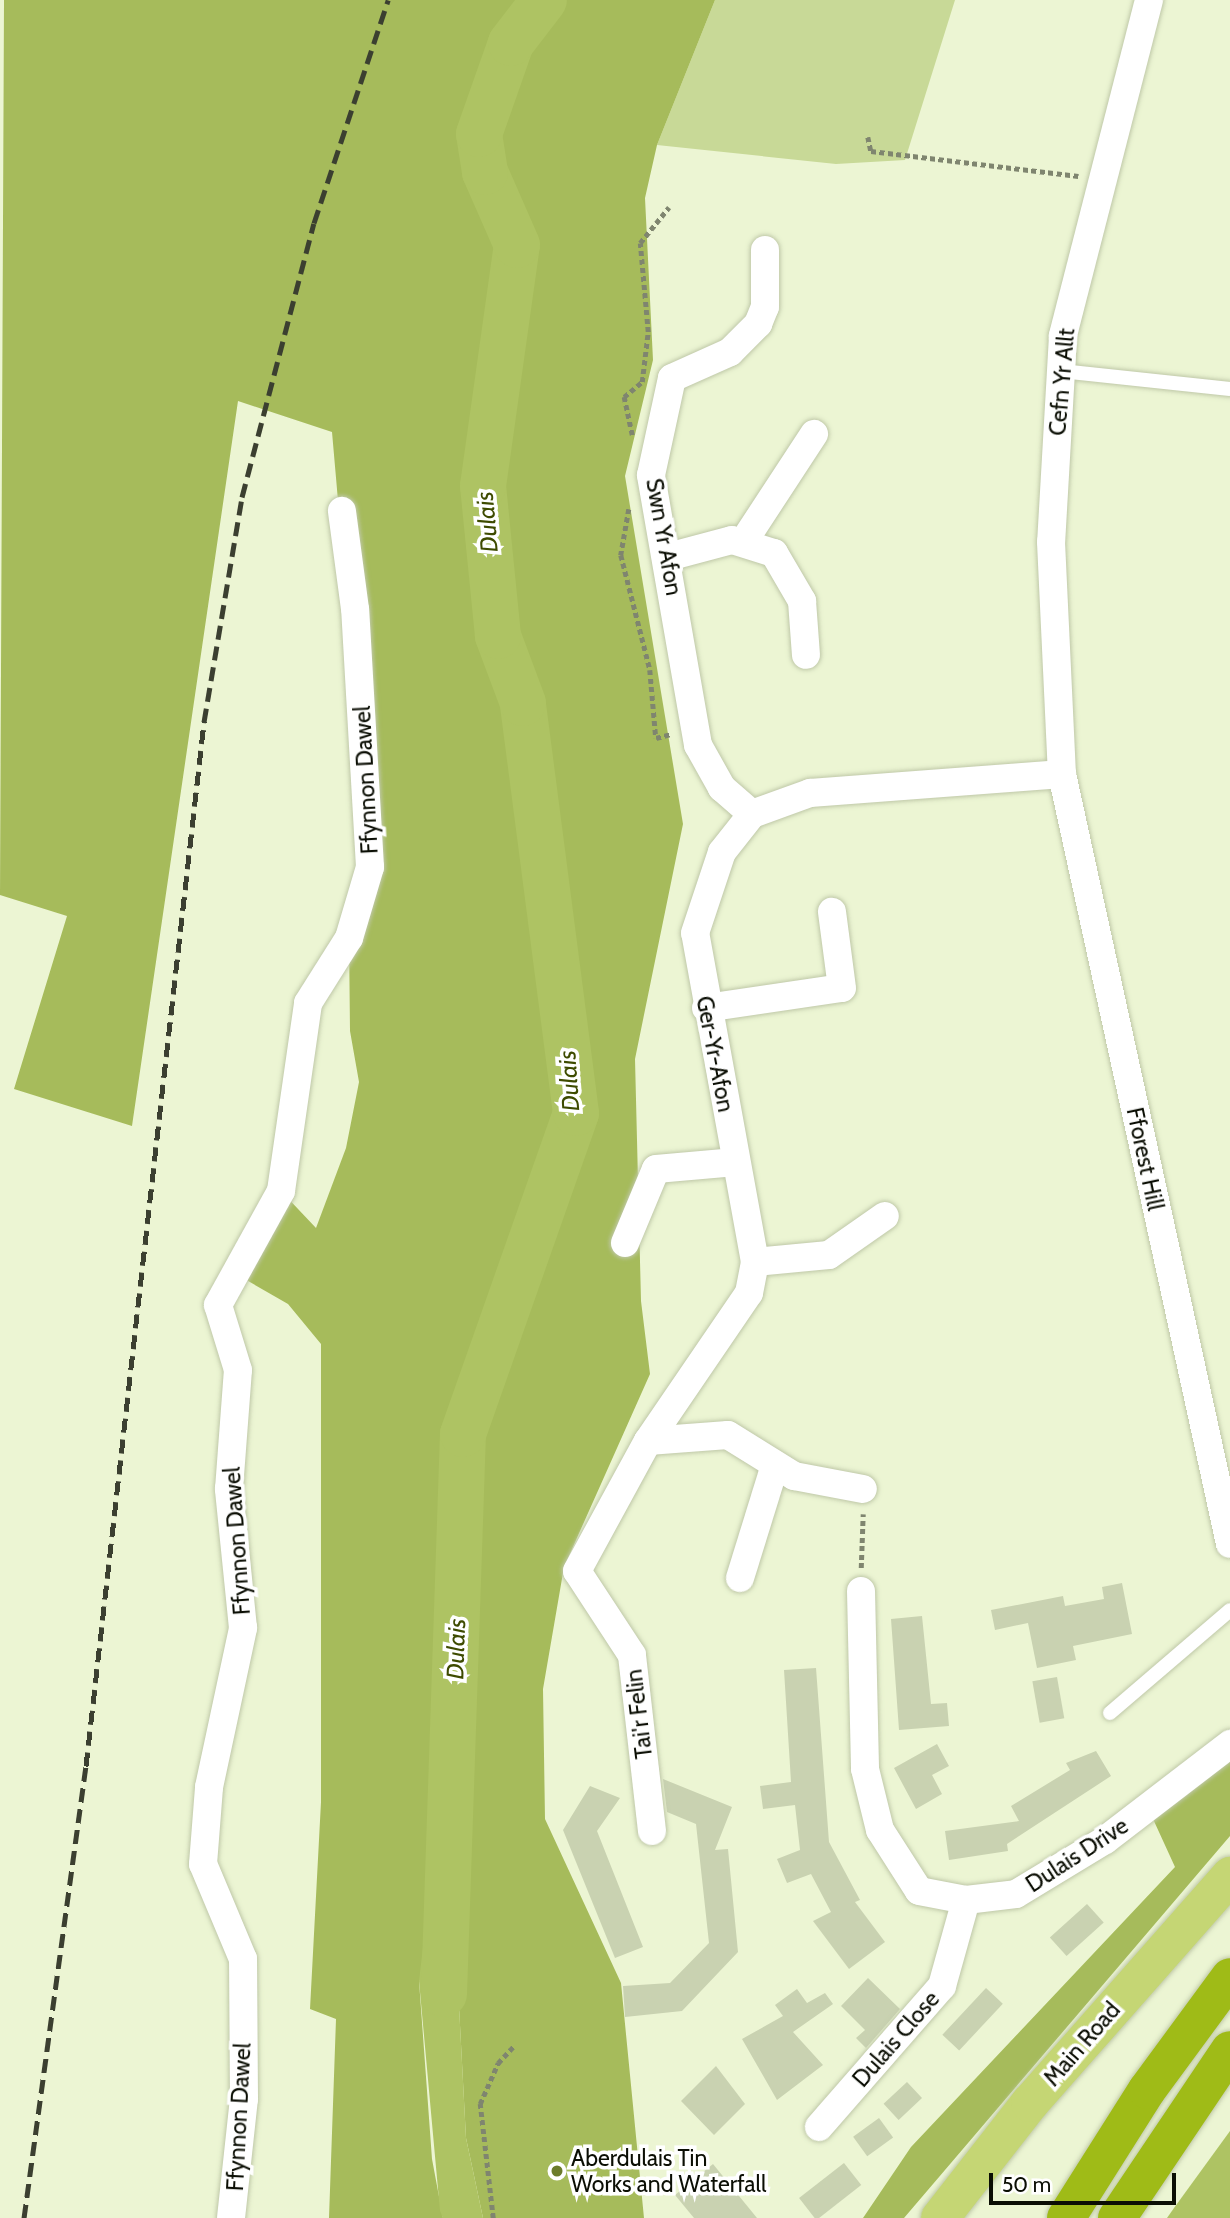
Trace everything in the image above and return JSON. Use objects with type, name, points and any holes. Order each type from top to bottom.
[{"type":"highway","points":[[1066,2218],[1147,2090],[1230,1977]]},
{"type":"highway","points":[[1116,2218],[1230,2050]]},
{"type":"main road","name":"Main Road","points":[[940,2218],[1030,2103],[1230,1876]]},
{"type":"street","name":"Cefn Yr Allt","points":[[1062,774],[1051,541],[1063,336],[1149,0]]},
{"type":"street","name":"Swn Yr Afon","points":[[752,814],[722,789],[698,745],[668,557],[651,475],[668,388],[685,369],[730,352],[758,324],[765,307],[765,250]]},
{"type":"street","points":[[744,541],[814,433]]},
{"type":"street","name":"Ffynnon Dawel","points":[[231,2218],[244,2099],[243,1959],[203,1864],[209,1787],[243,1628],[229,1489],[238,1370],[218,1305],[281,1191],[308,1003],[349,938],[370,867],[355,609],[342,511]]},
{"type":"street","points":[[668,557],[744,541],[774,553],[787,568],[802,601],[806,655]]},
{"type":"street","points":[[752,814],[810,793],[1062,774]]},
{"type":"street","name":"Fforest Hill","points":[[1062,774],[1230,1544]]},
{"type":"street","name":"Ger-Yr-Afon","points":[[577,1571],[648,1441],[749,1293],[755,1262],[706,1008],[695,933],[722,852],[752,814]]},
{"type":"street","points":[[706,1008],[842,988],[832,912]]},
{"type":"street","points":[[625,1243],[656,1169],[736,1162]]},
{"type":"street","points":[[755,1262],[828,1255],[885,1216]]},
{"type":"street","points":[[648,1441],[728,1435],[794,1476],[863,1489]]},
{"type":"street","points":[[740,1578],[775,1465]]},
{"type":"street","name":"Tai'r Felin","points":[[577,1571],[632,1655],[652,1831]]},
{"type":"street","name":"Dulais Drive","points":[[861,1591],[865,1769],[880,1829],[919,1891],[966,1900],[1016,1894],[1105,1840],[1230,1744]]},
{"type":"street","name":"Dulais Close","points":[[819,2127],[942,1986],[966,1900]]},
{"type":"lane","points":[[1061,371],[1230,389]]},
{"type":"lane","points":[[1110,1713],[1230,1610]]},
{"type":"path","points":[[868,137],[871,151],[1104,180]]},
{"type":"path","points":[[861,1591],[863,1489]]},
{"type":"path","points":[[493,2218],[480,2104],[498,2063],[514,2046]]},
{"type":"shaded area","points":[[4,0],[715,0],[657,145],[645,198],[653,360],[625,476],[683,824],[635,1059],[641,1301],[650,1374],[564,1567],[543,1689],[545,1819],[621,1983],[644,2218],[483,2218],[466,2138],[455,1931],[419,1981],[432,2159],[443,2218],[329,2218],[336,2019],[310,2009],[321,1802],[321,1344],[288,1304],[236,1274],[281,1191],[316,1228],[346,1148],[359,1082],[350,1031],[349,938],[370,867],[332,432],[238,401],[132,1126],[14,1089],[67,916],[0,895]]},
{"type":"shaded area","points":[[715,0],[955,0],[905,160],[836,164],[657,145]]},
{"type":"shaded area","points":[[1230,1745],[1230,1836],[904,2218],[863,2218],[911,2147],[1175,1867],[1148,1808]]},
{"type":"shaded area","points":[[425,1930],[455,1930],[466,2138],[483,2218],[443,2218],[440,2211],[419,1981]]},
{"type":"shaded area","points":[[1230,2131],[1230,2218],[1167,2218],[1174,2208]]},
{"type":"building","points":[[1122,1583],[1132,1634],[1073,1646],[1076,1660],[1037,1668],[1028,1623],[995,1630],[991,1610],[1063,1596],[1065,1606],[1104,1599],[1102,1587]]},
{"type":"building","points":[[922,1616],[931,1704],[947,1703],[949,1726],[899,1730],[891,1619]]},
{"type":"building","points":[[816,1668],[829,1842],[860,1900],[855,1902],[885,1942],[849,1969],[813,1921],[831,1912],[811,1874],[787,1883],[777,1859],[800,1850],[795,1805],[763,1809],[760,1786],[791,1782],[784,1670]]},
{"type":"building","points":[[1057,1677],[1064,1718],[1040,1723],[1032,1681]]},
{"type":"building","points":[[937,1744],[949,1766],[932,1775],[942,1794],[916,1809],[894,1768]]},
{"type":"building","points":[[1096,1751],[1111,1776],[1007,1844],[1008,1851],[949,1860],[945,1831],[1019,1821],[1011,1806],[1070,1770],[1066,1763]]},
{"type":"building","points":[[663,1779],[732,1807],[715,1850],[728,1849],[738,1952],[682,2011],[625,2017],[623,1986],[670,1983],[709,1943],[696,1824],[667,1812]]},
{"type":"building","points":[[590,1786],[620,1798],[597,1831],[643,1947],[615,1958],[563,1830]]},
{"type":"building","points":[[1087,1904],[1104,1923],[1067,1956],[1050,1937]]},
{"type":"building","points":[[868,1978],[900,2009],[866,2048],[856,2038],[865,2030],[841,2006]]},
{"type":"building","points":[[986,1988],[1003,2004],[959,2050],[942,2035]]},
{"type":"building","points":[[797,1989],[807,2003],[825,1993],[833,2004],[793,2032],[823,2065],[777,2100],[742,2039],[783,2016],[775,2005]]},
{"type":"building","points":[[716,2066],[745,2104],[714,2135],[681,2101]]},
{"type":"building","points":[[907,2082],[922,2098],[899,2120],[884,2104]]},
{"type":"building","points":[[879,2118],[893,2137],[867,2156],[853,2137]]},
{"type":"building","points":[[844,2163],[861,2185],[819,2218],[815,2218],[799,2198]]},
{"type":"building","points":[[713,2164],[757,2218],[694,2218],[675,2195]]},
{"type":"waterway","name":"Dulais","points":[[444,1994],[463,1434],[576,1113],[523,703],[498,636],[483,486],[517,245],[485,172],[479,134],[511,43],[544,0]]},
{"type":"railway","points":[[24,2218],[86,1766],[204,722],[242,497],[314,223],[388,0]]},
{"type":"place","name":"Aberdulais Tin Works and Waterfall","points":[[557,2171]]}]
